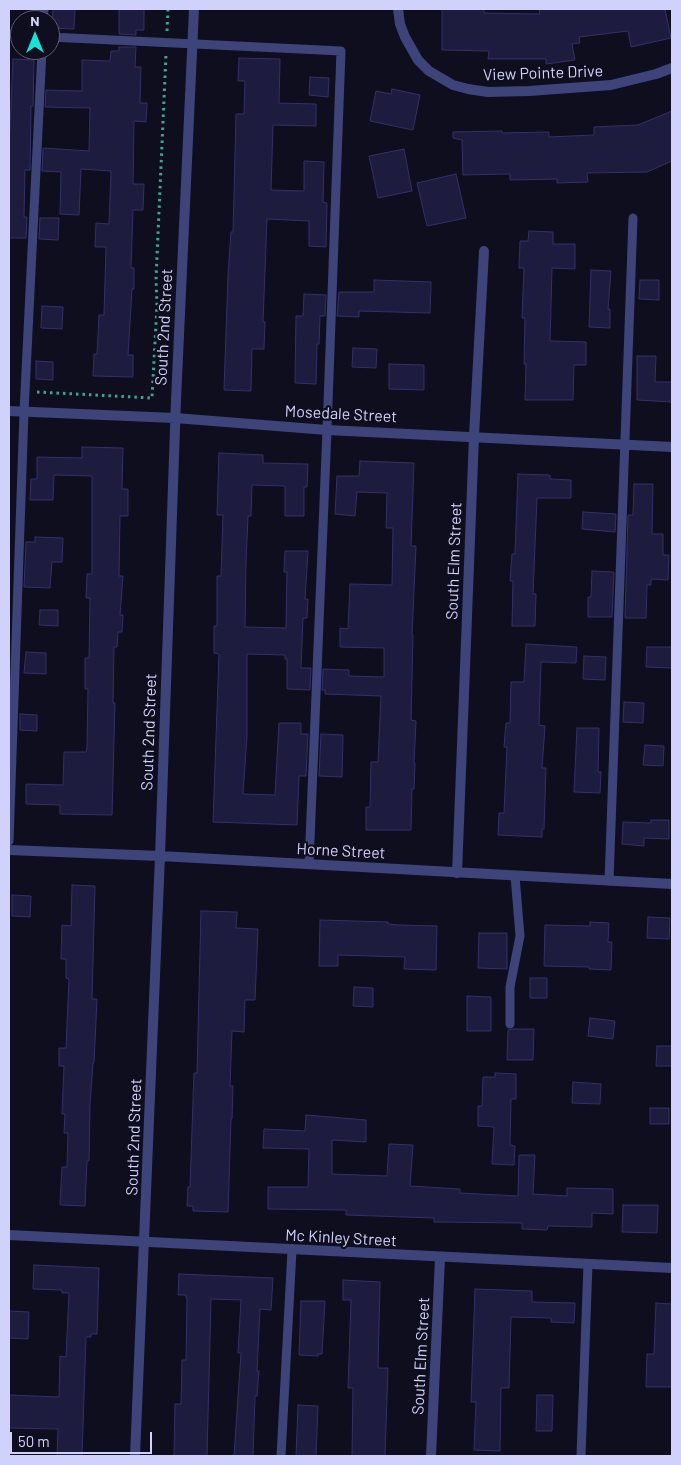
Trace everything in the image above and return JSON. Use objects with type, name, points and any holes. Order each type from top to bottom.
[{"type":"street","name":"South 2nd Street","points":[[135,1456],[160,856],[175,418],[194,9]]},
{"type":"street","name":"View Pointe Drive","points":[[398,9],[400,24],[405,37],[418,60],[429,71],[454,85],[468,89],[488,92],[610,86],[672,68]]},
{"type":"street","name":"South Elm Street","points":[[457,873],[474,436],[484,251]]},
{"type":"street","name":"Mosedale Street","points":[[9,411],[175,418],[328,430],[672,447]]},
{"type":"street","name":"Horne Street","points":[[9,850],[160,856],[672,884]]},
{"type":"street","name":"Mc Kinley Street","points":[[9,1235],[440,1258],[672,1268]]},
{"type":"street","name":"South Elm Street","points":[[431,1456],[440,1258]]},
{"type":"lane","points":[[60,37],[341,51],[328,430],[309,864]]},
{"type":"lane","points":[[9,840],[24,412],[42,60]]},
{"type":"lane","points":[[609,881],[633,218]]},
{"type":"lane","points":[[510,1024],[510,987],[520,936],[516,876]]},
{"type":"lane","points":[[281,1456],[292,1250]]},
{"type":"lane","points":[[581,1456],[588,1264]]},
{"type":"path","points":[[47,393],[152,398],[168,9]]},
{"type":"building","points":[[75,9],[74,29],[60,28],[60,10],[53,10]]},
{"type":"building","points":[[119,9],[144,9],[144,30],[136,30],[136,35],[119,34]]},
{"type":"building","points":[[442,9],[484,9],[484,13],[540,14],[539,9],[665,9],[671,38],[631,47],[628,31],[579,37],[580,43],[572,44],[575,60],[546,64],[546,59],[488,59],[489,51],[442,50]]},
{"type":"building","points":[[119,47],[136,47],[135,67],[141,67],[140,103],[147,103],[146,122],[134,121],[133,184],[144,184],[143,210],[133,210],[131,268],[134,268],[134,289],[132,289],[128,355],[133,355],[133,377],[93,376],[94,354],[97,354],[99,315],[104,315],[106,247],[95,247],[96,223],[109,224],[111,171],[81,169],[79,215],[60,214],[61,172],[42,171],[43,148],[89,151],[90,108],[45,107],[46,90],[82,91],[82,60],[110,61],[111,51],[119,51]]},
{"type":"building","points":[[239,58],[280,59],[279,103],[316,104],[316,126],[273,125],[271,190],[304,191],[304,161],[324,162],[323,202],[327,203],[326,247],[309,246],[309,221],[267,219],[263,322],[265,322],[264,349],[252,349],[251,391],[224,390],[228,275],[231,232],[233,232],[236,114],[244,114],[245,81],[238,81]]},
{"type":"building","points":[[13,60],[34,60],[30,170],[25,170],[24,217],[27,217],[26,238],[9,238],[9,149]]},
{"type":"building","points":[[310,77],[329,78],[328,97],[309,95]]},
{"type":"building","points":[[392,89],[420,95],[413,130],[370,121],[376,91],[391,94]]},
{"type":"building","points":[[672,111],[672,161],[647,172],[587,173],[588,182],[557,183],[557,179],[510,180],[510,174],[463,175],[462,140],[453,138],[453,132],[549,132],[549,137],[594,135],[594,127],[638,125]]},
{"type":"building","points":[[404,149],[412,191],[378,198],[369,156]]},
{"type":"building","points":[[456,174],[466,218],[427,226],[417,183]]},
{"type":"building","points":[[40,218],[59,218],[58,240],[39,239]]},
{"type":"building","points":[[529,231],[553,232],[553,244],[575,244],[575,269],[552,268],[550,341],[586,342],[586,365],[574,365],[573,400],[525,400],[525,318],[522,318],[524,268],[519,268],[520,241],[528,241]]},
{"type":"building","points":[[591,270],[611,271],[608,309],[610,309],[610,328],[589,327]]},
{"type":"building","points":[[374,280],[431,282],[430,313],[359,311],[359,317],[337,316],[339,292],[374,292]]},
{"type":"building","points":[[640,280],[659,280],[659,300],[639,299]]},
{"type":"building","points":[[304,294],[326,295],[325,316],[320,316],[316,384],[295,383],[296,316],[303,316]]},
{"type":"building","points":[[42,306],[63,307],[62,329],[41,328]]},
{"type":"building","points":[[353,348],[377,349],[376,368],[352,367]]},
{"type":"building","points":[[637,356],[656,356],[655,382],[672,382],[672,402],[637,400]]},
{"type":"building","points":[[36,361],[53,362],[53,380],[36,379]]},
{"type":"building","points":[[389,364],[424,365],[424,390],[389,389]]},
{"type":"building","points":[[82,447],[123,448],[122,489],[128,489],[128,516],[120,516],[119,576],[123,576],[120,615],[123,615],[122,632],[118,632],[117,647],[114,647],[113,703],[115,703],[112,815],[60,814],[60,805],[26,804],[26,784],[63,785],[64,752],[86,752],[87,747],[88,689],[85,689],[85,658],[89,658],[90,598],[86,598],[87,574],[92,574],[92,476],[54,475],[53,500],[30,500],[31,479],[37,479],[37,457],[82,458]]},
{"type":"building","points":[[219,453],[263,455],[263,463],[308,464],[307,487],[304,487],[304,516],[285,516],[285,486],[252,485],[251,516],[248,516],[246,563],[245,627],[286,628],[287,572],[284,572],[285,551],[308,551],[305,599],[308,599],[307,618],[303,618],[301,668],[311,668],[310,690],[287,689],[287,659],[285,659],[285,655],[247,654],[247,736],[243,794],[275,795],[279,723],[301,723],[301,734],[308,734],[306,776],[299,776],[297,825],[213,822],[219,654],[214,653],[214,626],[217,626],[217,576],[221,576],[223,515],[217,515]]},
{"type":"building","points":[[360,461],[414,463],[411,546],[416,546],[411,720],[416,721],[411,830],[366,830],[366,807],[370,807],[371,762],[378,762],[381,696],[325,694],[325,690],[322,690],[323,669],[349,670],[349,676],[384,677],[384,648],[340,647],[340,628],[348,629],[350,584],[392,585],[393,528],[386,528],[387,493],[357,492],[355,516],[335,514],[337,476],[359,476]]},
{"type":"building","points":[[518,474],[550,475],[550,479],[571,480],[571,498],[537,498],[533,594],[536,594],[535,626],[512,626],[513,581],[510,581],[512,554],[515,554]]},
{"type":"building","points":[[634,484],[653,484],[652,534],[663,534],[663,555],[669,555],[668,580],[651,579],[651,585],[647,585],[646,618],[625,618],[628,515],[633,515]]},
{"type":"building","points":[[583,512],[616,514],[615,532],[582,529]]},
{"type":"building","points":[[35,537],[63,538],[62,562],[52,562],[50,588],[24,587],[26,542],[35,542]]},
{"type":"building","points":[[592,571],[614,572],[612,617],[588,617],[588,597],[591,597]]},
{"type":"building","points":[[40,610],[58,610],[58,626],[39,625]]},
{"type":"building","points":[[526,644],[577,647],[576,663],[541,662],[539,725],[545,726],[542,768],[546,768],[544,829],[542,829],[542,837],[498,835],[499,813],[504,813],[507,747],[504,747],[506,723],[510,723],[511,682],[524,682]]},
{"type":"building","points":[[647,647],[672,647],[672,668],[646,667]]},
{"type":"building","points":[[26,652],[46,653],[46,674],[24,673]]},
{"type":"building","points":[[584,656],[606,657],[605,680],[583,679]]},
{"type":"building","points":[[624,702],[644,703],[643,723],[623,722]]},
{"type":"building","points":[[20,714],[37,715],[37,731],[20,730]]},
{"type":"building","points":[[577,728],[599,728],[598,772],[601,772],[600,793],[574,792]]},
{"type":"building","points":[[321,734],[343,735],[342,777],[319,776]]},
{"type":"building","points":[[645,745],[664,746],[663,766],[643,765]]},
{"type":"building","points":[[651,820],[669,820],[669,839],[644,838],[644,846],[622,844],[623,822],[651,823]]},
{"type":"building","points":[[72,885],[95,886],[92,999],[97,999],[85,1206],[60,1205],[62,1167],[67,1167],[68,1133],[64,1133],[65,1114],[62,1114],[64,1066],[59,1066],[59,1048],[66,1048],[69,979],[66,978],[66,959],[61,959],[62,925],[71,926]]},
{"type":"building","points":[[12,895],[31,896],[30,917],[12,916]]},
{"type":"building","points":[[201,911],[237,912],[236,928],[258,929],[255,1000],[245,1000],[244,1032],[232,1031],[230,1086],[233,1086],[228,1212],[193,1211],[193,1206],[187,1206],[188,1187],[190,1187],[194,1073],[197,1073]]},
{"type":"building","points":[[648,917],[670,918],[669,939],[647,938]]},
{"type":"building","points":[[320,920],[437,926],[436,970],[404,969],[405,957],[338,955],[338,966],[319,966]]},
{"type":"building","points":[[590,922],[609,923],[608,942],[612,942],[611,970],[589,969],[589,967],[544,966],[545,925],[590,926]]},
{"type":"building","points":[[479,933],[507,933],[507,969],[478,968]]},
{"type":"building","points":[[530,978],[547,978],[547,998],[530,998]]},
{"type":"building","points":[[354,987],[373,988],[373,1007],[353,1006]]},
{"type":"building","points":[[467,996],[491,997],[491,1031],[467,1031]]},
{"type":"building","points":[[590,1018],[615,1021],[613,1039],[588,1036]]},
{"type":"building","points":[[534,1029],[533,1060],[507,1060],[508,1030]]},
{"type":"building","points":[[657,1046],[672,1046],[672,1066],[656,1066]]},
{"type":"building","points":[[495,1073],[516,1074],[516,1099],[511,1099],[510,1145],[515,1146],[514,1165],[492,1164],[494,1127],[478,1126],[478,1106],[482,1106],[483,1077],[495,1077]]},
{"type":"building","points":[[573,1082],[601,1084],[600,1104],[572,1103]]},
{"type":"building","points":[[650,1108],[669,1108],[669,1124],[650,1124]]},
{"type":"building","points":[[306,1115],[366,1120],[366,1142],[332,1140],[332,1174],[387,1176],[389,1144],[413,1145],[410,1186],[460,1189],[460,1193],[518,1196],[519,1155],[535,1155],[533,1194],[567,1196],[567,1188],[613,1189],[613,1214],[592,1213],[592,1227],[548,1226],[547,1230],[522,1229],[522,1223],[434,1222],[434,1218],[346,1215],[346,1210],[268,1209],[268,1187],[308,1187],[309,1149],[263,1148],[264,1129],[305,1131]]},
{"type":"building","points":[[623,1205],[658,1205],[657,1233],[622,1232]]},
{"type":"building","points":[[34,1265],[99,1268],[97,1334],[91,1334],[91,1337],[86,1337],[82,1456],[57,1456],[58,1429],[9,1428],[9,1395],[59,1397],[60,1356],[66,1357],[69,1293],[62,1293],[62,1290],[33,1289]]},
{"type":"building","points":[[179,1274],[273,1278],[271,1310],[260,1309],[257,1371],[259,1371],[257,1396],[255,1396],[253,1456],[234,1456],[241,1353],[238,1353],[241,1300],[211,1299],[207,1456],[174,1456],[175,1404],[181,1404],[182,1360],[186,1360],[187,1298],[186,1295],[178,1295]]},
{"type":"building","points":[[343,1280],[380,1282],[378,1368],[388,1368],[385,1456],[352,1456],[353,1388],[348,1388],[351,1300],[343,1300]]},
{"type":"building","points":[[475,1289],[532,1291],[532,1302],[575,1303],[574,1323],[551,1322],[551,1318],[511,1317],[509,1388],[501,1388],[500,1451],[474,1450],[476,1402],[471,1402]]},
{"type":"building","points":[[301,1301],[325,1301],[322,1354],[318,1354],[318,1356],[299,1355]]},
{"type":"building","points":[[656,1303],[672,1304],[672,1387],[646,1387],[647,1354],[654,1354]]},
{"type":"building","points":[[9,1311],[29,1312],[28,1339],[9,1338]]},
{"type":"building","points":[[537,1395],[553,1395],[552,1431],[536,1431]]},
{"type":"building","points":[[298,1405],[318,1406],[316,1456],[296,1456]]}]
